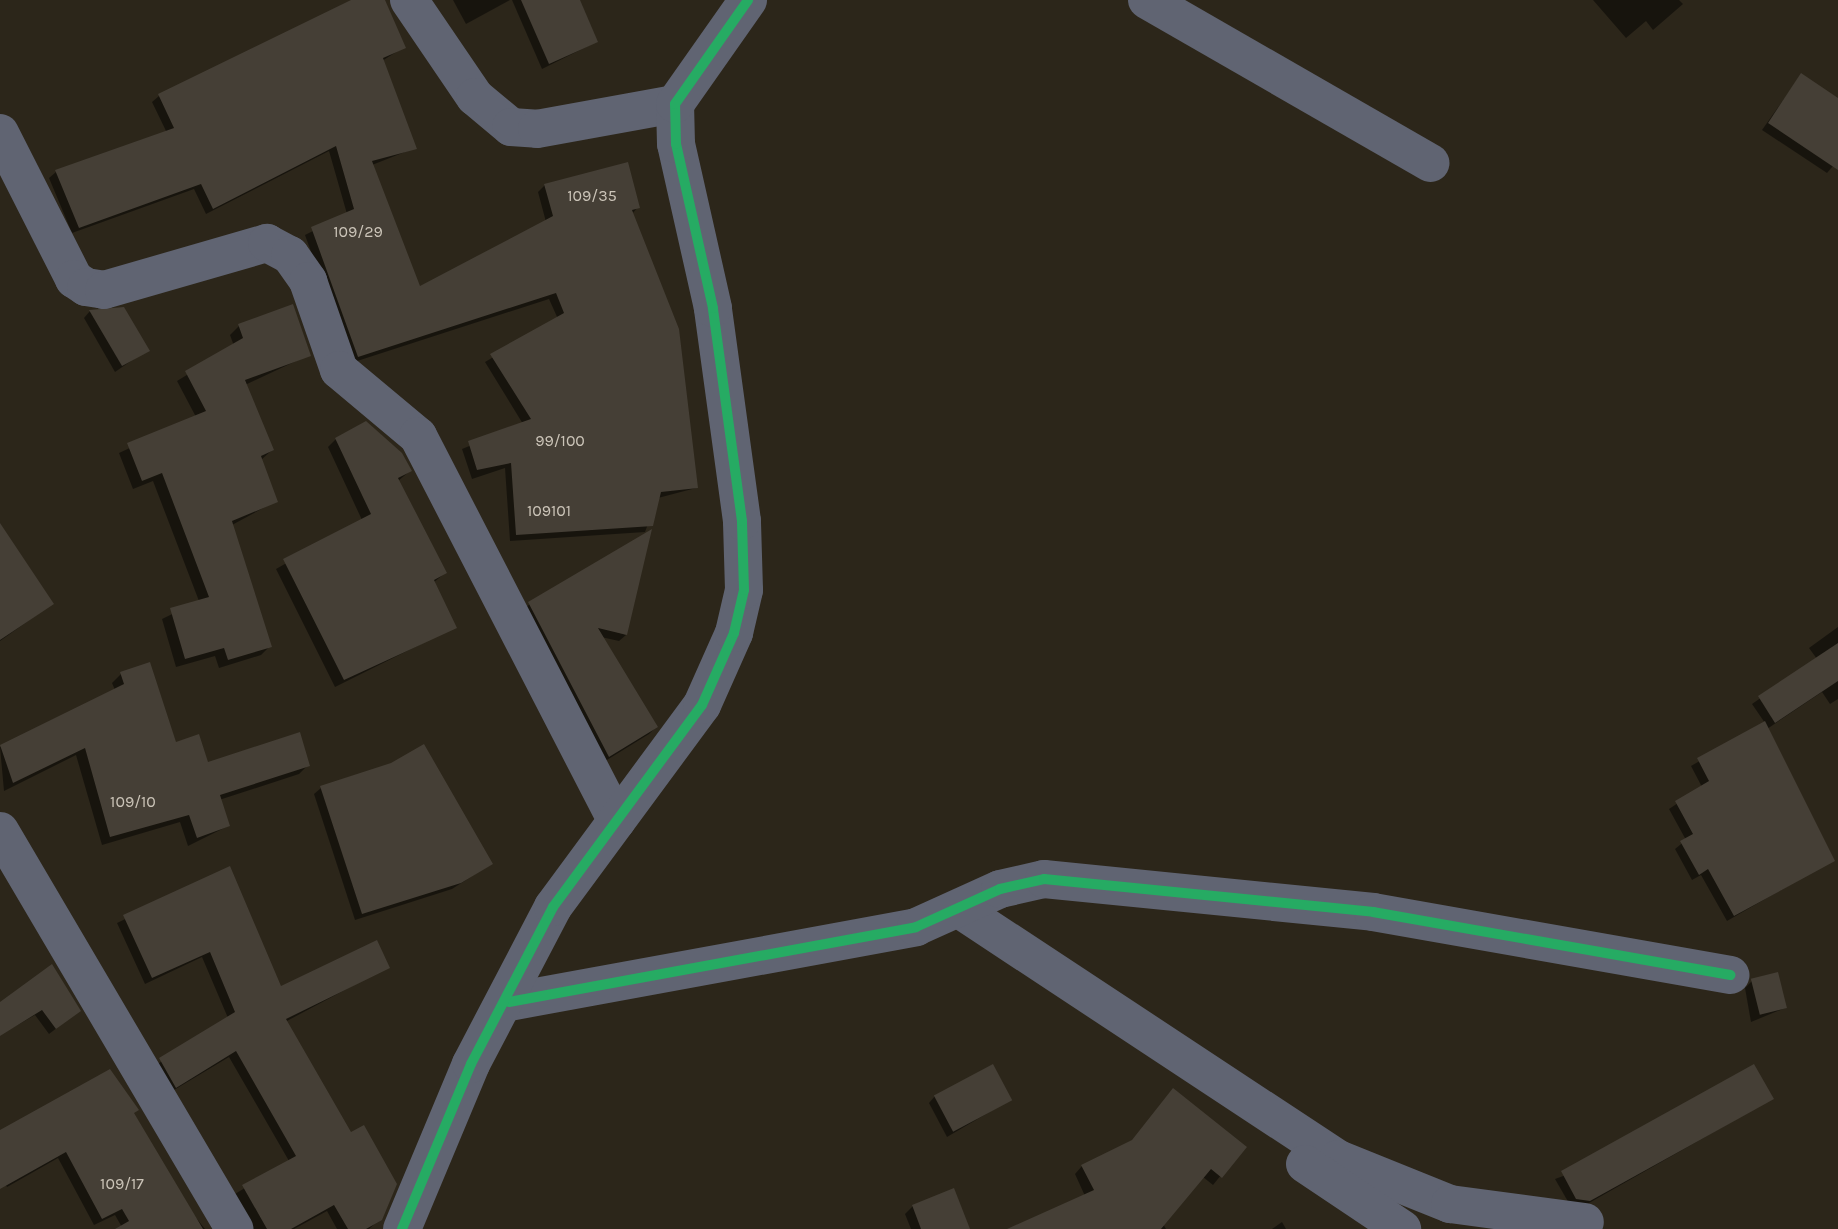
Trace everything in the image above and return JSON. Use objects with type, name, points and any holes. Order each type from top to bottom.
[{"type":"street","points":[[410,0],[475,97],[511,127],[537,129],[675,103]]},
{"type":"street","points":[[402,1229],[471,1064],[509,1002],[554,907],[702,705],[744,590],[713,308],[676,144],[675,103],[748,0]]},
{"type":"street","points":[[1147,0],[1431,163]]},
{"type":"street","points":[[0,133],[74,279],[86,287],[104,290],[267,243],[290,254],[308,281],[339,370],[418,436],[617,821]]},
{"type":"street","points":[[0,831],[234,1229]]},
{"type":"street","points":[[509,1002],[916,927],[1000,889],[1044,879],[1373,912],[1730,975]]},
{"type":"street","points":[[959,909],[1338,1158],[1450,1204],[1585,1222]]},
{"type":"street","points":[[1164,1071],[1402,1229]]},
{"type":"building","points":[[351,0],[385,0],[406,48],[383,58],[417,149],[372,161],[420,286],[553,216],[544,184],[628,162],[640,208],[632,210],[679,329],[698,488],[661,492],[653,526],[516,535],[511,463],[477,470],[468,441],[531,419],[490,354],[564,313],[556,293],[358,357],[311,227],[354,209],[336,146],[213,209],[201,184],[79,228],[55,170],[174,128],[158,94]]},
{"type":"building","points":[[521,0],[580,0],[598,42],[549,64]]},
{"type":"building","points":[[1801,73],[1838,98],[1838,170],[1768,123]]},
{"type":"building","points":[[293,304],[311,356],[245,380],[274,450],[261,456],[278,502],[232,521],[272,647],[228,660],[224,648],[185,659],[170,608],[209,597],[162,473],[142,481],[127,443],[206,411],[185,371],[243,338],[238,324]]},
{"type":"building","points":[[124,307],[150,351],[122,366],[89,310]]},
{"type":"building","points":[[366,421],[402,453],[412,471],[398,478],[447,573],[434,580],[457,628],[344,680],[283,559],[371,514],[335,438]]},
{"type":"building","points":[[0,523],[54,604],[0,640]]},
{"type":"building","points":[[652,529],[627,635],[598,628],[658,727],[609,757],[528,602]]},
{"type":"building","points":[[1838,643],[1838,681],[1775,723],[1758,696]]},
{"type":"building","points":[[150,662],[176,742],[199,734],[208,762],[300,732],[310,766],[220,795],[230,826],[197,838],[189,815],[110,837],[85,748],[13,783],[0,745],[124,684],[120,672]]},
{"type":"building","points":[[1765,721],[1835,861],[1734,916],[1708,869],[1699,875],[1680,841],[1693,834],[1675,801],[1709,781],[1697,758]]},
{"type":"building","points":[[424,744],[493,864],[461,883],[362,914],[320,786],[391,763]]},
{"type":"building","points":[[230,866],[281,986],[377,940],[390,968],[286,1019],[351,1132],[364,1125],[397,1184],[382,1220],[366,1229],[348,1229],[334,1205],[291,1229],[267,1229],[242,1185],[296,1156],[236,1051],[176,1088],[159,1058],[235,1012],[210,952],[152,978],[123,915]]},
{"type":"building","points":[[52,964],[81,1011],[56,1029],[42,1010],[0,1036],[0,1002]]},
{"type":"building","points":[[1778,972],[1787,1008],[1760,1015],[1751,979]]},
{"type":"building","points":[[993,1064],[1012,1100],[953,1132],[934,1095]]},
{"type":"building","points":[[1754,1064],[1774,1099],[1590,1201],[1576,1199],[1561,1171]]},
{"type":"building","points":[[110,1069],[139,1110],[134,1113],[203,1229],[115,1229],[129,1221],[122,1209],[102,1219],[66,1152],[0,1189],[0,1130]]},
{"type":"building","points":[[1173,1088],[1247,1147],[1222,1178],[1211,1169],[1161,1229],[1007,1229],[1094,1190],[1081,1165],[1132,1140]]},
{"type":"building","points":[[954,1188],[970,1229],[921,1229],[912,1205]]},
{"type":"cycle path","points":[[402,1229],[471,1064],[553,907],[702,705],[734,633],[744,590],[742,521],[713,308],[676,144],[675,104],[748,0]]},
{"type":"cycle path","points":[[509,1002],[916,927],[1000,889],[1044,879],[1373,912],[1730,975]]}]
